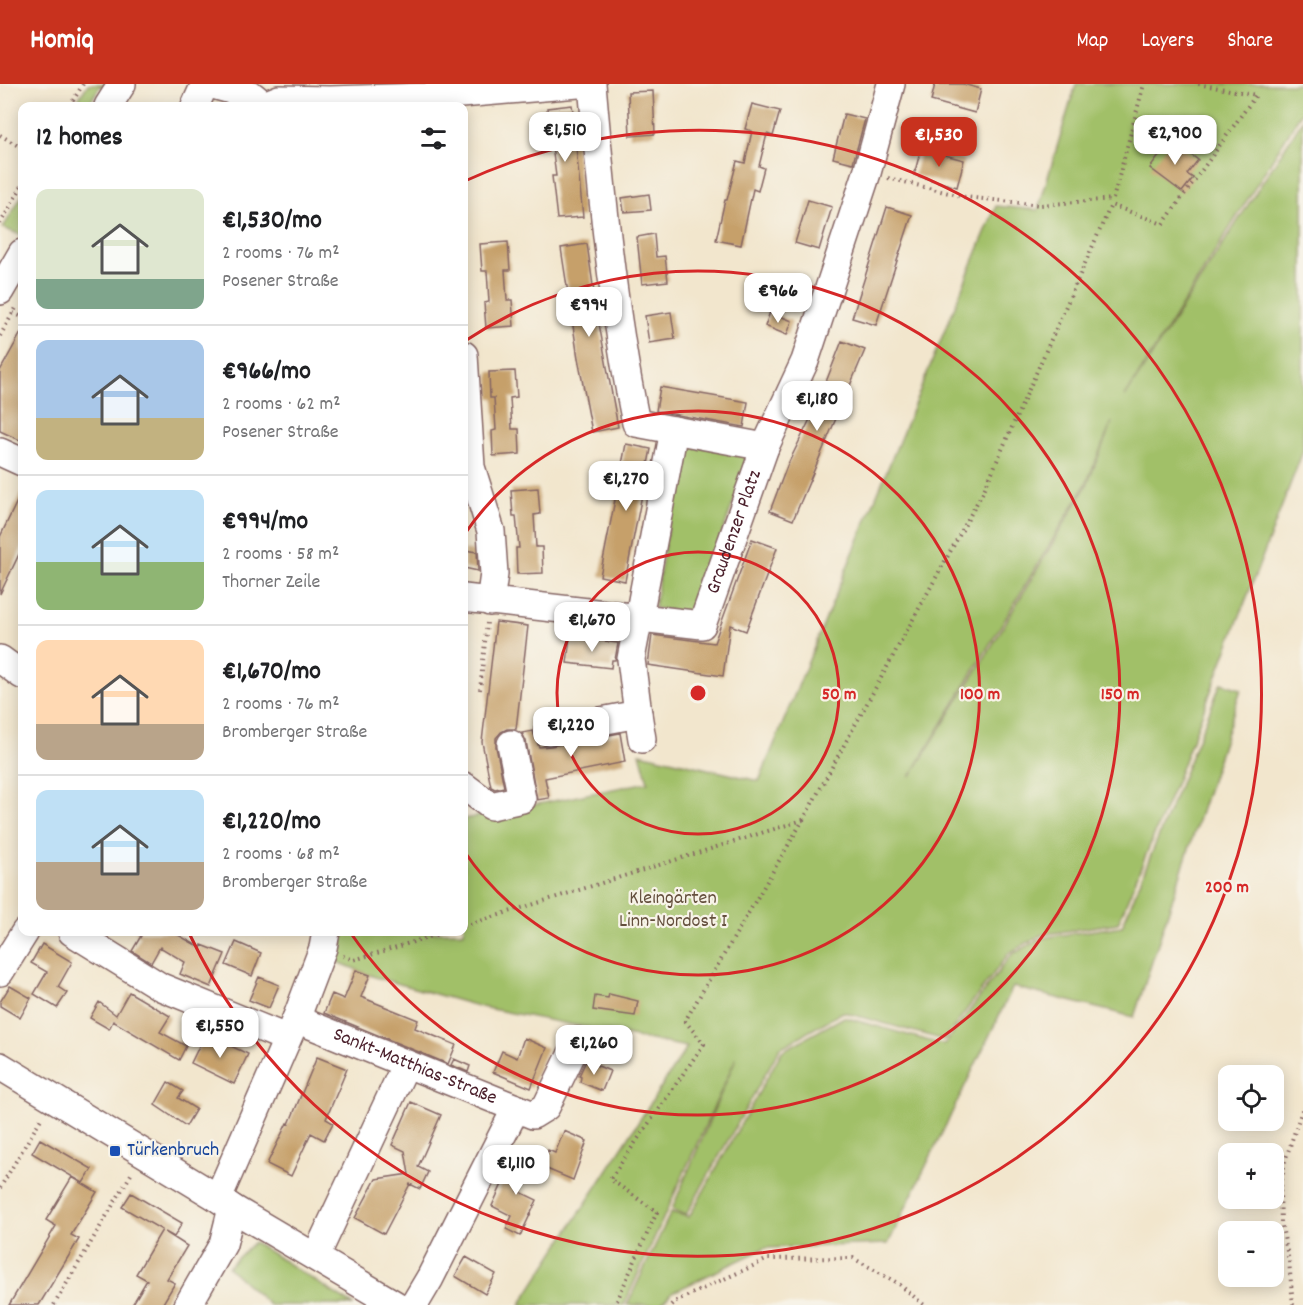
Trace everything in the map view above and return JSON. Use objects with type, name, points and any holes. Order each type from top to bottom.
[{"type":"street","points":[[111,102],[122,84]]},
{"type":"street","points":[[197,102],[207,84],[253,96],[260,102]]},
{"type":"street","points":[[273,102],[279,99],[426,97],[578,84]]},
{"type":"street","name":"Graudenzer Platz","points":[[592,84],[605,227],[625,370],[636,423],[765,447],[702,625],[639,617]]},
{"type":"street","points":[[765,447],[805,361],[867,173],[891,84]]},
{"type":"street","points":[[10,303],[18,270]]},
{"type":"street","points":[[468,419],[471,467],[491,531],[494,574],[490,602]]},
{"type":"street","points":[[548,731],[640,727],[631,659],[674,430]]},
{"type":"street","points":[[0,452],[18,460]]},
{"type":"street","points":[[468,599],[639,617]]},
{"type":"street","points":[[0,659],[18,672]]},
{"type":"street","points":[[468,789],[491,806],[522,799],[511,744]]},
{"type":"street","points":[[0,972],[22,936]]},
{"type":"street","name":"Sankt-Matthias-Straße","points":[[78,936],[161,987],[406,1064],[525,1111]]},
{"type":"street","points":[[188,1305],[222,1244],[225,1203],[324,940]]},
{"type":"street","points":[[414,1305],[525,1111],[546,1107],[578,1041]]},
{"type":"street","points":[[316,1256],[406,1064]]},
{"type":"street","points":[[0,1066],[396,1305]]},
{"type":"path","points":[[72,102],[83,84]]},
{"type":"path","points":[[615,1305],[657,1212],[610,1179],[704,1044],[685,1021],[803,820],[984,490],[1111,205],[1144,84]]},
{"type":"path","points":[[1111,205],[1163,224],[1256,95],[1198,84]]},
{"type":"path","points":[[0,135],[18,146]]},
{"type":"path","points":[[867,173],[964,197],[1041,205],[1113,199]]},
{"type":"path","points":[[0,224],[18,193]]},
{"type":"path","points":[[0,336],[10,303]]},
{"type":"path","points":[[480,690],[490,602]]},
{"type":"path","points":[[468,925],[803,820]]},
{"type":"path","points":[[324,940],[354,960],[433,936]]},
{"type":"path","points":[[0,1188],[53,1098]]},
{"type":"path","points":[[1293,1305],[1289,1261],[1281,1222],[1280,1193],[1285,1161],[1303,1107]]},
{"type":"path","points":[[54,1305],[144,1152]]},
{"type":"path","points":[[672,1305],[674,1302],[768,1259],[853,1258],[898,1284],[924,1305]]},
{"type":"green space","points":[[88,84],[110,84],[107,89],[100,86],[90,102],[77,102]]},
{"type":"green space","name":"Kleingärten Linn-Nordost I","points":[[1076,84],[1303,84],[1303,110],[1125,397],[1303,119],[1303,451],[1178,777],[1118,923],[1041,935],[1009,953],[944,1040],[843,1012],[780,1048],[686,1215],[672,1209],[736,1058],[624,1305],[520,1305],[687,1047],[481,1007],[375,977],[335,961],[337,936],[468,936],[468,818],[648,782],[640,753],[759,781],[996,206],[1038,210]],"holes":[[[1112,422],[1087,485],[987,654],[910,777],[1086,484]]]},
{"type":"green space","points":[[18,202],[18,234],[3,228]]},
{"type":"green space","points":[[682,444],[751,454],[693,614],[654,608]]},
{"type":"green space","points":[[1221,683],[1241,689],[1134,1017],[1013,987],[888,1244],[765,1248],[671,1293],[660,1305],[627,1305],[671,1212],[689,1217],[782,1051],[844,1017],[944,1045],[1011,955],[1042,938],[1122,926]]},
{"type":"green space","points":[[254,1242],[353,1305],[269,1305],[228,1267]]},
{"type":"building","points":[[935,84],[963,84],[981,89],[975,113],[931,101]]},
{"type":"building","points":[[653,91],[655,134],[630,136],[628,92]]},
{"type":"building","points":[[752,104],[780,111],[773,136],[767,134],[759,166],[764,168],[758,191],[753,189],[741,245],[716,240],[737,161],[745,163],[752,131],[745,129]]},
{"type":"building","points":[[572,105],[578,147],[576,147],[583,217],[557,219],[552,176],[556,176],[547,108]]},
{"type":"building","points":[[844,114],[865,119],[853,163],[833,158]]},
{"type":"building","points":[[1171,140],[1198,160],[1187,174],[1193,178],[1182,192],[1150,168]]},
{"type":"building","points":[[921,149],[964,160],[957,187],[914,175]]},
{"type":"building","points":[[649,194],[651,210],[624,212],[622,198]]},
{"type":"building","points":[[808,200],[832,207],[819,250],[795,243]]},
{"type":"building","points":[[887,207],[912,215],[876,325],[852,318]]},
{"type":"building","points":[[654,234],[656,257],[665,256],[668,281],[642,284],[637,237]]},
{"type":"building","points":[[508,242],[510,270],[505,270],[507,300],[512,300],[514,326],[486,328],[484,303],[489,302],[487,271],[482,271],[480,244]]},
{"type":"building","points":[[587,244],[618,427],[592,432],[561,248]]},
{"type":"building","points":[[671,312],[675,339],[649,343],[645,316]]},
{"type":"building","points":[[770,312],[792,321],[787,335],[765,326]]},
{"type":"building","points":[[18,338],[18,439],[0,431],[0,371]]},
{"type":"building","points":[[842,341],[865,350],[793,520],[770,511],[787,466],[817,405]]},
{"type":"building","points":[[515,371],[517,397],[510,398],[512,429],[519,429],[520,454],[493,456],[492,431],[496,430],[494,398],[490,398],[489,372]]},
{"type":"building","points":[[660,387],[748,402],[744,427],[656,411]]},
{"type":"building","points":[[626,444],[651,449],[625,581],[600,576]]},
{"type":"building","points":[[538,488],[540,514],[534,515],[536,547],[542,547],[543,573],[517,574],[516,548],[519,548],[511,490]]},
{"type":"building","points":[[18,499],[18,556],[0,594],[0,537]]},
{"type":"building","points":[[752,539],[777,548],[746,631],[730,625],[723,676],[648,665],[652,635],[714,643]]},
{"type":"building","points":[[468,551],[477,552],[478,571],[468,569]]},
{"type":"building","points":[[496,622],[528,626],[516,729],[507,729],[496,738],[504,787],[495,789],[491,787],[482,742]]},
{"type":"building","points":[[570,637],[618,643],[611,668],[567,663]]},
{"type":"building","points":[[533,731],[539,747],[620,733],[625,762],[545,778],[549,798],[537,800],[526,741],[522,733]]},
{"type":"building","points":[[141,936],[180,936],[201,948],[202,945],[225,954],[211,987],[180,974],[185,962],[160,947],[151,963],[132,951]]},
{"type":"building","points":[[236,942],[261,953],[252,976],[226,965]]},
{"type":"building","points":[[42,944],[72,962],[58,987],[67,993],[57,1008],[34,994],[47,972],[31,963]]},
{"type":"building","points":[[356,970],[370,975],[361,997],[418,1020],[415,1028],[456,1045],[448,1064],[324,1013],[332,994],[344,999]]},
{"type":"building","points":[[259,977],[279,985],[269,1008],[249,1000]]},
{"type":"building","points":[[10,986],[31,998],[20,1018],[0,1006]]},
{"type":"building","points":[[129,992],[170,1016],[160,1032],[186,1046],[179,1060],[113,1021],[109,1029],[90,1018],[99,1002],[116,1015]]},
{"type":"building","points":[[609,994],[638,1001],[635,1016],[593,1010],[595,996],[608,998]]},
{"type":"building","points":[[205,1034],[248,1054],[234,1084],[191,1063]]},
{"type":"building","points":[[524,1038],[547,1048],[531,1088],[493,1072],[502,1051],[517,1058]]},
{"type":"building","points":[[317,1057],[347,1069],[326,1119],[333,1123],[324,1140],[311,1133],[291,1176],[267,1164],[287,1123],[289,1124]]},
{"type":"building","points":[[454,1059],[470,1066],[468,1072],[451,1065]]},
{"type":"building","points":[[586,1061],[610,1071],[602,1091],[580,1082],[581,1077],[579,1076]]},
{"type":"building","points":[[168,1082],[183,1091],[178,1098],[196,1109],[186,1126],[155,1105]]},
{"type":"building","points":[[411,1102],[441,1115],[418,1167],[428,1172],[420,1189],[410,1184],[384,1234],[355,1218],[376,1179],[409,1174],[405,1151],[392,1145]]},
{"type":"building","points":[[564,1131],[587,1141],[573,1180],[542,1167],[548,1150],[555,1153]]},
{"type":"building","points":[[40,1139],[92,1169],[83,1183],[32,1153]]},
{"type":"building","points":[[516,1154],[532,1161],[518,1191],[537,1200],[520,1236],[506,1229],[512,1216],[492,1206]]},
{"type":"building","points":[[72,1177],[97,1192],[71,1235],[79,1239],[39,1305],[9,1305],[56,1226],[46,1220]]},
{"type":"building","points":[[131,1193],[182,1223],[174,1237],[165,1232],[187,1246],[167,1279],[175,1283],[162,1305],[132,1305],[147,1280],[136,1274],[162,1230],[122,1207]]},
{"type":"building","points":[[466,1257],[496,1274],[485,1294],[455,1276]]},
{"type":"place","name":"Türkenbruch","points":[[115,1151]]}]
